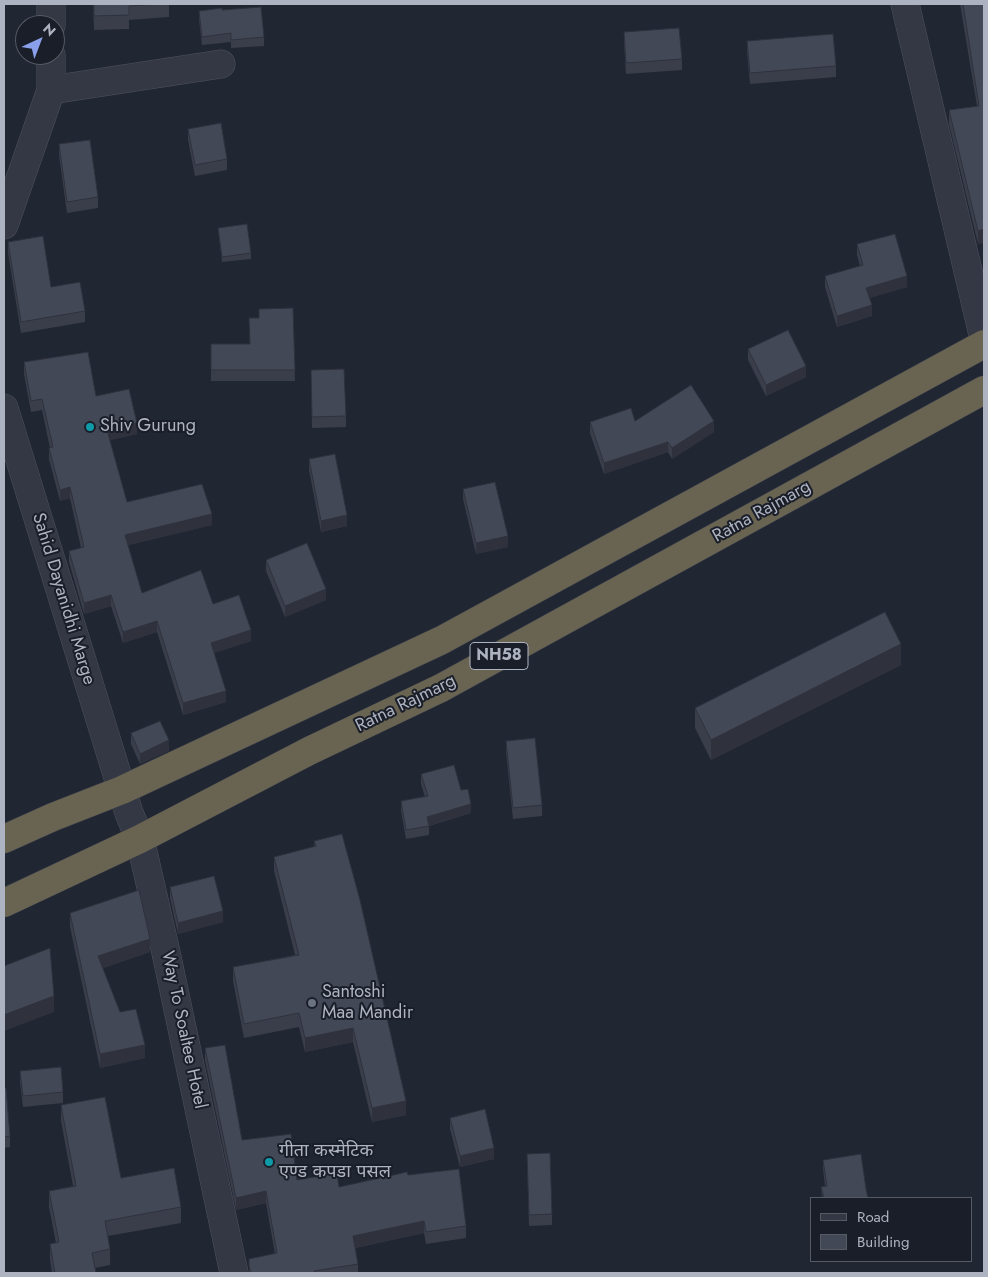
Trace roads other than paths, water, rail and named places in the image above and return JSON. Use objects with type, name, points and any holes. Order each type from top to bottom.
[{"type":"highway","name":"NH58","points":[[4,839],[52,817],[122,790],[442,640],[984,344]]},
{"type":"highway","name":"Ratna Rajmarg","points":[[4,903],[140,839],[309,751],[441,688],[984,390]]},
{"type":"street","points":[[905,4],[984,339]]},
{"type":"street","points":[[51,90],[221,64]]},
{"type":"street","points":[[4,225],[51,90],[51,65]]},
{"type":"street","name":"Sahid Dayanidhi Marge","points":[[4,408],[122,790]]},
{"type":"street","name":"Way To Soaltee Hotel","points":[[122,790],[140,839],[234,1273]]},
{"type":"place","name":"Shiv Gurung","points":[[90,427]]},
{"type":"place","name":"Santoshi Maa Mandir","points":[[312,1003]]},
{"type":"place","name":"गीता कस्मेटिक एण्ड कपडा पसल","points":[[269,1162]]}]
